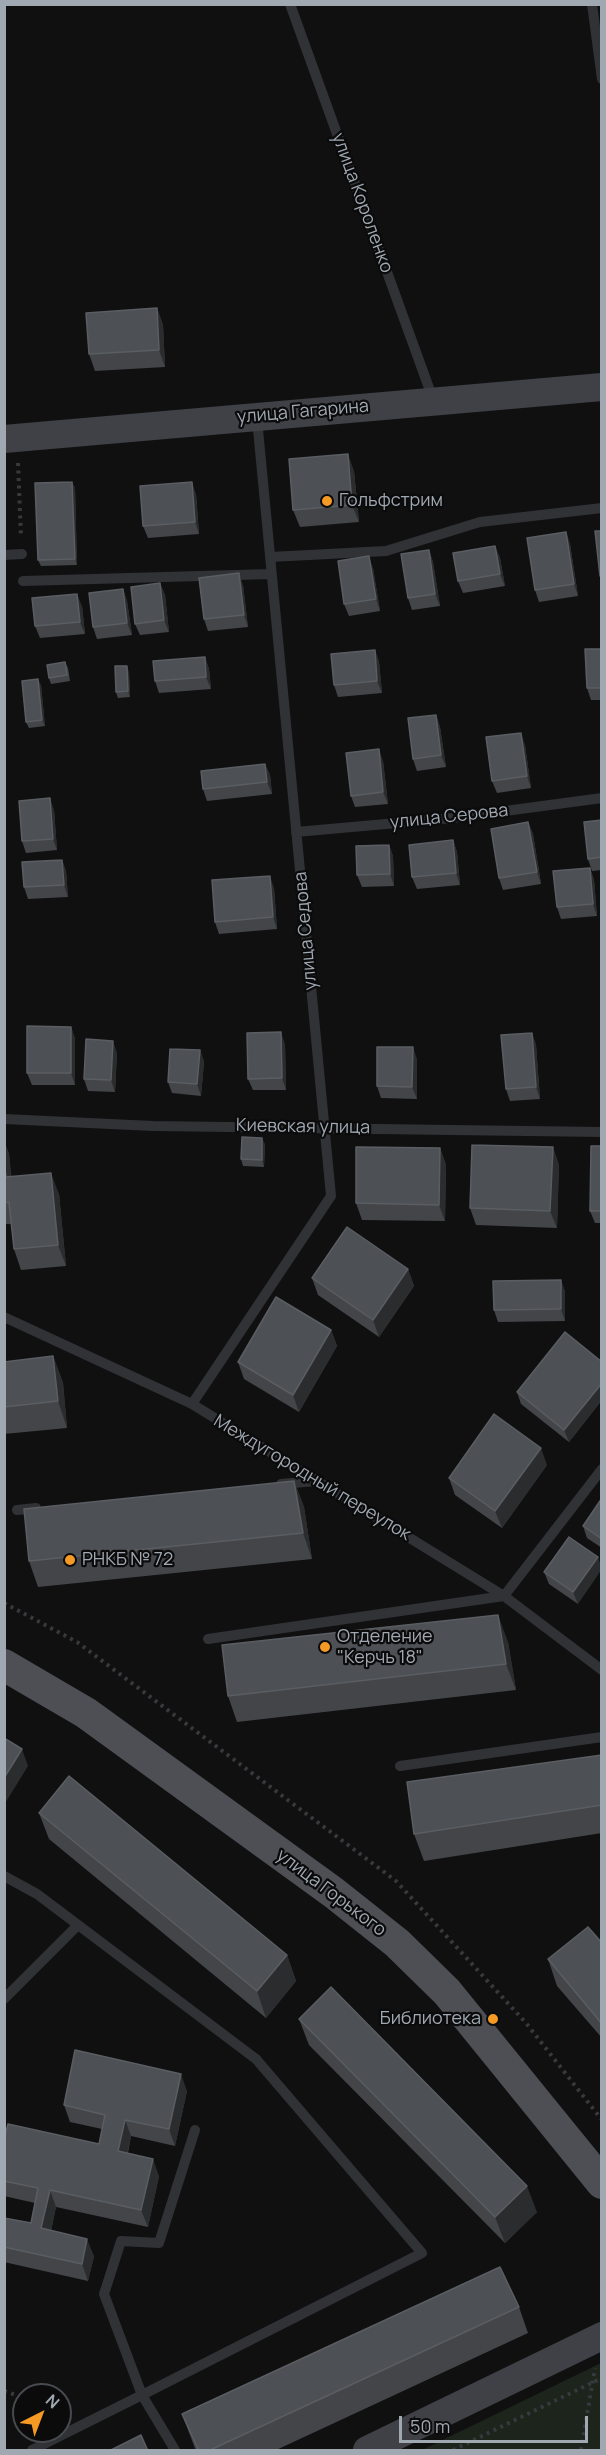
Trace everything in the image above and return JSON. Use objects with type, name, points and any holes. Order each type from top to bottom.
[{"type":"main road","name":"улица Гагарина","points":[[11,439],[602,387]]},
{"type":"main road","name":"улица Горького","points":[[4,1665],[86,1713],[334,1893],[397,1943],[447,1992],[602,2183]]},
{"type":"main road","points":[[367,2451],[601,2336]]},
{"type":"lane","name":"улица Короленко","points":[[290,4],[434,402]]},
{"type":"lane","points":[[592,4],[602,79]]},
{"type":"lane","name":"улица Седова","points":[[192,1404],[331,1196],[256,416]]},
{"type":"lane","points":[[270,557],[386,551],[480,522],[602,508]]},
{"type":"lane","points":[[4,555],[22,554]]},
{"type":"lane","points":[[23,581],[271,574]]},
{"type":"lane","name":"улица Серова","points":[[296,832],[453,818],[602,798]]},
{"type":"lane","name":"Киевская улица","points":[[4,1119],[153,1126],[324,1126],[602,1132]]},
{"type":"lane","name":"Междугородный переулок","points":[[4,1317],[192,1404],[504,1596],[602,1670]]},
{"type":"lane","points":[[208,1639],[504,1596],[602,1469]]},
{"type":"lane","points":[[271,1485],[317,1481]]},
{"type":"lane","points":[[17,1510],[52,1507]]},
{"type":"lane","points":[[400,1766],[602,1737]]},
{"type":"lane","points":[[4,1876],[37,1894],[256,2059],[422,2253],[32,2451]]},
{"type":"lane","points":[[4,1999],[78,1925]]},
{"type":"lane","points":[[175,2451],[142,2395],[104,2294],[121,2241],[159,2243],[195,2130]]},
{"type":"path","points":[[11,439],[22,554]]},
{"type":"path","points":[[4,1603],[77,1642],[396,1881],[526,2023],[602,2120]]},
{"type":"path","points":[[581,2451],[601,2336]]},
{"type":"path","points":[[453,2451],[602,2378]]},
{"type":"shaded area","points":[[601,2363],[601,2450],[422,2450]]},
{"type":"building","points":[[157,308],[159,350],[89,354],[86,313]]},
{"type":"building","points":[[348,454],[352,505],[293,510],[289,459]]},
{"type":"building","points":[[72,482],[75,559],[38,560],[35,483]]},
{"type":"building","points":[[192,482],[195,522],[143,526],[140,486]]},
{"type":"building","points":[[595,531],[602,531],[602,576],[600,576]]},
{"type":"building","points":[[566,532],[574,584],[535,590],[527,538]]},
{"type":"building","points":[[495,546],[500,574],[458,581],[453,553]]},
{"type":"building","points":[[429,550],[435,594],[408,598],[401,554]]},
{"type":"building","points":[[369,556],[376,599],[344,604],[338,561]]},
{"type":"building","points":[[239,573],[244,615],[204,619],[199,578]]},
{"type":"building","points":[[160,583],[164,620],[135,624],[131,587]]},
{"type":"building","points":[[123,589],[127,623],[93,627],[89,593]]},
{"type":"building","points":[[77,594],[80,622],[35,626],[32,598]]},
{"type":"building","points":[[585,649],[602,649],[602,688],[587,688]]},
{"type":"building","points":[[375,650],[377,681],[334,685],[331,654]]},
{"type":"building","points":[[205,657],[206,677],[155,681],[153,661]]},
{"type":"building","points":[[65,662],[67,675],[49,678],[47,665]]},
{"type":"building","points":[[115,666],[127,666],[128,691],[116,692]]},
{"type":"building","points":[[38,679],[42,720],[26,722],[22,681]]},
{"type":"building","points":[[436,715],[441,755],[413,759],[408,718]]},
{"type":"building","points":[[521,733],[527,776],[492,781],[486,737]]},
{"type":"building","points":[[379,749],[383,792],[351,796],[346,753]]},
{"type":"building","points":[[265,764],[267,782],[203,789],[201,771]]},
{"type":"building","points":[[50,798],[53,839],[22,841],[19,801]]},
{"type":"building","points":[[602,820],[602,857],[588,859],[584,822]]},
{"type":"building","points":[[528,822],[537,872],[499,878],[491,829]]},
{"type":"building","points":[[453,840],[456,873],[412,877],[409,845]]},
{"type":"building","points":[[389,845],[390,874],[357,875],[356,846]]},
{"type":"building","points":[[62,860],[64,885],[24,887],[22,862]]},
{"type":"building","points":[[590,868],[593,904],[557,907],[553,871]]},
{"type":"building","points":[[270,876],[273,917],[215,922],[212,880]]},
{"type":"building","points":[[27,1026],[71,1027],[71,1073],[27,1073]]},
{"type":"building","points":[[281,1032],[282,1078],[248,1079],[247,1033]]},
{"type":"building","points":[[532,1033],[536,1087],[506,1089],[501,1035]]},
{"type":"building","points":[[86,1039],[113,1041],[111,1080],[84,1079]]},
{"type":"building","points":[[377,1047],[413,1047],[412,1087],[377,1086]]},
{"type":"building","points":[[170,1049],[200,1050],[197,1084],[168,1082]]},
{"type":"building","points":[[242,1137],[262,1138],[262,1160],[241,1159]]},
{"type":"building","points":[[472,1145],[553,1147],[550,1211],[470,1208]]},
{"type":"building","points":[[591,1146],[602,1146],[602,1211],[590,1211]]},
{"type":"building","points":[[356,1147],[440,1148],[439,1205],[356,1203]]},
{"type":"building","points":[[4,1162],[6,1177],[51,1173],[58,1245],[14,1249],[9,1202],[4,1203]]},
{"type":"building","points":[[347,1227],[408,1269],[373,1320],[312,1278]]},
{"type":"building","points":[[561,1280],[561,1309],[494,1310],[493,1281]]},
{"type":"building","points":[[276,1297],[331,1330],[293,1395],[238,1362]]},
{"type":"building","points":[[565,1332],[602,1362],[602,1383],[564,1430],[517,1392]]},
{"type":"building","points":[[53,1356],[58,1401],[4,1407],[4,1362]]},
{"type":"building","points":[[494,1414],[541,1448],[495,1511],[449,1478]]},
{"type":"building","points":[[294,1481],[303,1533],[29,1561],[24,1509]]},
{"type":"building","points":[[602,1498],[602,1539],[583,1526]]},
{"type":"building","points":[[569,1537],[598,1557],[573,1592],[544,1572]]},
{"type":"building","points":[[498,1615],[506,1664],[228,1696],[222,1645]]},
{"type":"building","points":[[4,1738],[22,1749],[4,1778]]},
{"type":"building","points":[[602,1755],[602,1805],[414,1834],[407,1782]]},
{"type":"building","points":[[69,1776],[287,1955],[257,1991],[39,1813]]},
{"type":"building","points":[[588,1927],[602,1943],[602,2024],[548,1959]]},
{"type":"building","points":[[331,1987],[527,2186],[495,2217],[299,2019]]},
{"type":"building","points":[[75,2050],[181,2074],[169,2129],[125,2120],[118,2151],[153,2159],[141,2210],[50,2190],[41,2228],[87,2239],[82,2264],[4,2247],[4,2218],[31,2223],[38,2188],[4,2181],[4,2140],[8,2124],[99,2144],[105,2115],[64,2105]]},
{"type":"building","points":[[500,2267],[519,2307],[208,2451],[199,2451],[182,2414]]},
{"type":"building","points":[[141,2435],[148,2451],[109,2451]]},
{"type":"place","name":"Гольфстрим","points":[[327,501]]},
{"type":"place","name":"РНКБ № 72","points":[[70,1560]]},
{"type":"place","name":"Отделение \"Керчь 18\"","points":[[325,1647]]},
{"type":"place","name":"Библиотека","points":[[493,2019]]}]
